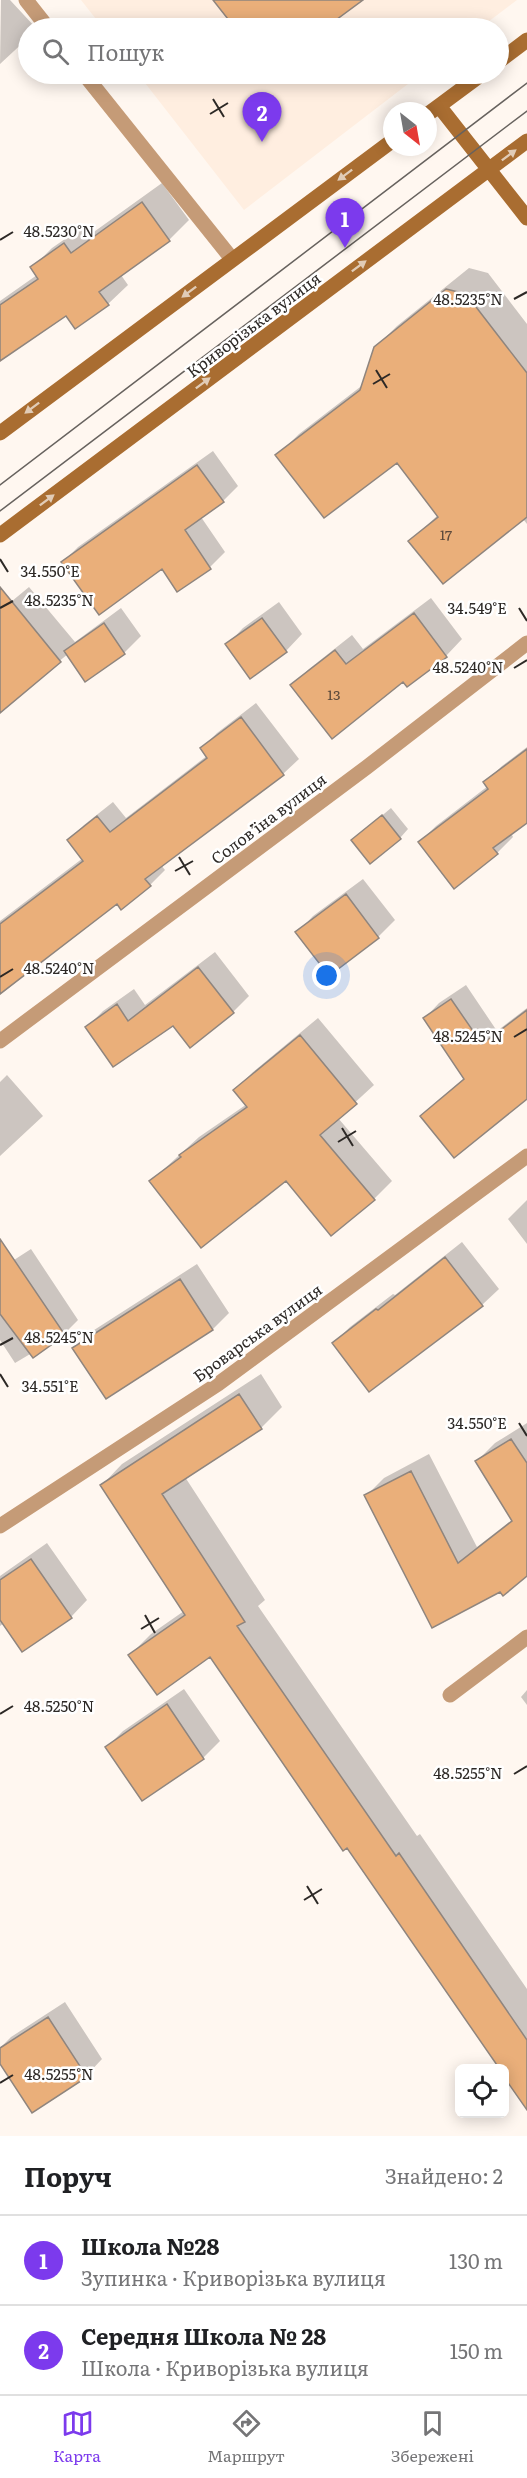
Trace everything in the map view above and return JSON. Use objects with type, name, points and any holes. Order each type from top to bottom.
[{"type":"main road","points":[[509,54],[527,40]]},
{"type":"main road","points":[[437,107],[468,84]]},
{"type":"main road","points":[[437,114],[490,169],[527,218]]},
{"type":"main road","name":"Криворізька вулиця","points":[[0,535],[527,141]]},
{"type":"main road","points":[[0,433],[383,148]]},
{"type":"street","points":[[26,0],[40,18]]},
{"type":"street","points":[[92,84],[232,259]]},
{"type":"street","name":"Соловʼїна вулиця","points":[[0,1041],[367,767],[527,643]]},
{"type":"street","name":"Броварська вулиця","points":[[0,1526],[218,1384],[527,1156]]},
{"type":"street","points":[[450,1695],[527,1637]]},
{"type":"shaded area","points":[[81,0],[517,0],[493,18],[95,18]]},
{"type":"shaded area","points":[[146,84],[408,84],[244,210]]},
{"type":"building","points":[[213,0],[363,0],[339,18],[227,18]]},
{"type":"building","points":[[142,202],[170,241],[99,292],[109,305],[75,329],[66,316],[0,361],[0,305],[38,279],[30,267],[64,243],[71,253]]},
{"type":"building","points":[[446,289],[466,294],[527,373],[527,517],[443,584],[408,541],[438,517],[397,463],[324,518],[275,455],[360,390],[374,347]]},
{"type":"building","points":[[197,465],[224,502],[185,530],[211,569],[177,592],[162,569],[99,615],[61,562]]},
{"type":"building","points":[[0,587],[61,662],[0,713]]},
{"type":"building","points":[[414,613],[447,657],[407,687],[403,682],[332,739],[290,685],[335,650],[346,664]]},
{"type":"building","points":[[262,618],[287,652],[250,679],[225,644]]},
{"type":"building","points":[[104,623],[125,654],[85,682],[64,651]]},
{"type":"building","points":[[241,717],[284,775],[145,879],[151,886],[121,910],[117,904],[0,994],[0,924],[83,861],[67,840],[97,816],[110,832],[207,758],[200,748]]},
{"type":"building","points":[[527,749],[527,823],[493,848],[498,854],[454,889],[418,842],[488,789],[483,782]]},
{"type":"building","points":[[382,815],[401,839],[370,864],[351,840]]},
{"type":"building","points":[[346,894],[379,938],[329,976],[295,932]]},
{"type":"building","points":[[198,967],[234,1013],[190,1048],[173,1026],[113,1067],[85,1027],[117,1004],[128,1021]]},
{"type":"building","points":[[451,999],[482,1044],[527,1010],[527,1099],[454,1158],[420,1116],[464,1079],[423,1018]]},
{"type":"building","points":[[300,1035],[357,1104],[320,1135],[375,1200],[331,1236],[286,1181],[201,1248],[149,1181],[181,1157],[179,1155],[247,1107],[233,1090]]},
{"type":"building","points":[[0,1239],[65,1335],[33,1358],[0,1314]]},
{"type":"building","points":[[445,1257],[483,1306],[369,1392],[332,1343]]},
{"type":"building","points":[[180,1279],[213,1330],[106,1399],[72,1348]]},
{"type":"building","points":[[239,1394],[262,1429],[162,1494],[245,1622],[237,1626],[396,1856],[399,1853],[527,2040],[527,2110],[509,2084],[509,2064],[496,2064],[347,1848],[343,1851],[210,1657],[157,1695],[128,1655],[185,1615],[100,1485]]},
{"type":"building","points":[[511,1439],[527,1463],[527,1576],[503,1596],[500,1592],[432,1628],[364,1495],[411,1471],[458,1563],[512,1521],[475,1461]]},
{"type":"building","points":[[31,1559],[72,1618],[22,1652],[0,1620],[0,1580]]},
{"type":"building","points":[[167,1704],[204,1759],[142,1801],[105,1747]]},
{"type":"building","points":[[48,2017],[87,2077],[32,2113],[0,2064],[0,2048]]},
{"type":"tram line","points":[[0,485],[527,83]]},
{"type":"tram line","points":[[0,511],[527,111]]},
{"type":"place","name":"Середня Школа № 28","points":[[262,142]]},
{"type":"place","name":"Школа №28","points":[[345,248]]}]
